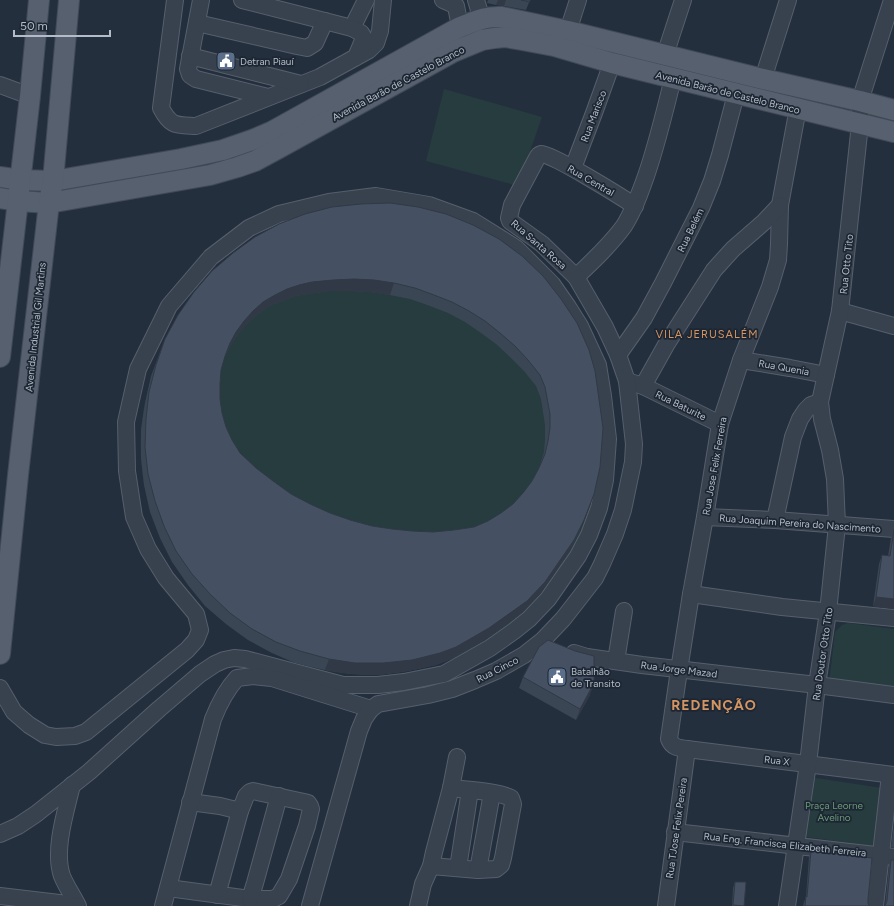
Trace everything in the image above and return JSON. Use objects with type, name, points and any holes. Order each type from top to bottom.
[{"type":"main road","points":[[0,356],[9,199],[21,180],[40,0]]},
{"type":"main road","name":"Avenida Industrial Gil Martins","points":[[0,654],[18,475],[49,203],[53,181],[69,0]]},
{"type":"main road","name":"Avenida Barão de Castelo Branco","points":[[0,177],[21,180],[53,181],[181,159],[223,150],[252,140],[282,126],[460,27],[479,9],[495,17],[502,17],[568,31],[894,110]]},
{"type":"main road","name":"Avenida Barão de Castelo Branco","points":[[9,199],[49,203],[210,175],[238,167],[255,161],[453,52],[482,40],[505,37],[554,46],[612,63],[894,132]]},
{"type":"street","points":[[176,0],[161,108],[167,119],[177,125],[196,126],[320,77],[369,50],[376,42],[380,31],[383,0]]},
{"type":"street","points":[[201,0],[188,69],[190,75],[196,79],[268,97]]},
{"type":"street","points":[[242,0],[352,28],[361,33],[364,38],[356,57]]},
{"type":"street","points":[[352,28],[366,0]]},
{"type":"street","points":[[443,0],[456,6],[460,27]]},
{"type":"street","points":[[568,31],[578,0]]},
{"type":"street","points":[[665,55],[682,0]]},
{"type":"street","points":[[763,79],[788,0]]},
{"type":"street","name":"Rua Otto Tito","points":[[820,402],[840,311],[860,124],[860,101],[892,0]]},
{"type":"street","points":[[197,22],[307,48],[315,43],[325,21]]},
{"type":"street","points":[[190,56],[301,84]]},
{"type":"street","name":"Rua Marisco","points":[[573,168],[612,63]]},
{"type":"street","points":[[576,277],[604,250],[624,225],[635,206],[655,151],[673,78]]},
{"type":"street","points":[[0,85],[30,96]]},
{"type":"street","name":"Rua Belém","points":[[618,355],[644,318],[701,208],[716,168],[736,94]]},
{"type":"street","name":"Rua Jose Felix Ferreira","points":[[669,735],[720,424],[741,360],[778,260],[780,205],[798,108]]},
{"type":"street","name":"Rua Santa Rosa","points":[[546,155],[539,155],[537,158],[512,206],[509,218],[514,224],[542,244],[576,277],[605,327],[618,355],[627,381]]},
{"type":"street","name":"Rua Central","points":[[546,155],[573,168],[635,206]]},
{"type":"street","points":[[0,688],[14,712],[29,725],[45,735],[56,737],[75,736],[86,732],[119,706],[187,650],[196,640],[200,630],[196,614],[166,578],[151,555],[134,517],[127,471],[126,422],[138,369],[169,306],[212,257],[249,228],[279,214],[329,202],[376,196],[429,205],[473,221],[516,248],[552,284],[580,326],[598,365],[608,440],[608,454],[605,480],[599,508],[589,535],[578,556],[548,599],[529,619],[490,648],[444,674],[404,682],[378,685],[344,685],[245,658],[224,660],[200,674],[159,708],[89,772],[36,814],[18,826],[0,834]]},
{"type":"street","points":[[643,386],[666,345],[714,270],[733,249],[764,222],[780,205]]},
{"type":"street","points":[[840,311],[894,326]]},
{"type":"street","name":"Rua Quenia","points":[[741,360],[826,375]]},
{"type":"street","name":"Rua Baturite","points":[[627,381],[643,386],[720,424]]},
{"type":"street","name":"Rua Cinco","points":[[371,709],[378,704],[452,689],[496,671],[524,655],[552,644],[563,619],[595,578],[615,534],[621,516],[632,462],[634,444],[627,381]]},
{"type":"street","points":[[775,520],[793,437],[800,419],[806,410],[820,402]]},
{"type":"street","name":"Rua Doutor Otto Tito","points":[[787,906],[828,612],[837,525],[835,479],[830,450],[822,419],[820,402]]},
{"type":"street","name":"Rua Joaquim Pereira do Nascimento","points":[[705,517],[894,528]]},
{"type":"street","points":[[691,594],[782,607],[894,618]]},
{"type":"street","points":[[616,661],[624,611]]},
{"type":"street","name":"Rua Jorge Mazad","points":[[552,644],[581,655],[616,661],[679,670],[894,695]]},
{"type":"street","points":[[234,658],[237,678]]},
{"type":"street","points":[[163,906],[213,719],[229,686],[237,678],[253,676],[272,678],[371,709],[364,719],[359,731],[310,906]]},
{"type":"street","name":"Rua X","points":[[669,735],[669,740],[673,745],[687,750],[892,775]]},
{"type":"street","name":"Rua TJose Felix Pereira","points":[[666,906],[687,750]]},
{"type":"street","points":[[418,906],[423,884],[431,866],[451,788],[457,757]]},
{"type":"street","points":[[875,906],[887,856],[892,775]]},
{"type":"street","points":[[72,785],[59,849],[59,861],[62,876],[77,906]]},
{"type":"street","points":[[431,866],[478,870],[496,869],[500,865],[503,858],[513,804],[511,798],[506,795],[451,788]]},
{"type":"street","points":[[458,868],[470,790]]},
{"type":"street","points":[[168,888],[250,900],[273,899],[280,896],[289,879],[307,826],[311,809],[308,803],[253,791],[246,796],[240,811],[217,895]]},
{"type":"street","points":[[478,870],[492,793]]},
{"type":"street","points":[[250,900],[279,796]]},
{"type":"street","points":[[190,802],[220,806],[240,811]]},
{"type":"street","points":[[307,826],[330,832]]},
{"type":"street","name":"Rua Eng. Francisca Elizabeth Ferreira","points":[[675,832],[887,856]]},
{"type":"street","points":[[0,896],[59,902],[77,906]]},
{"type":"green space","points":[[444,89],[542,117],[518,186],[426,161]]},
{"type":"green space","points":[[442,226],[597,476],[593,497],[584,528],[566,563],[534,605],[510,626],[483,644],[454,658],[424,668],[392,673],[360,674],[328,671],[297,663],[262,648],[230,627],[203,602],[180,573],[162,541],[149,506],[142,469],[142,420],[154,370],[161,351]]},
{"type":"green space","points":[[848,623],[894,629],[894,690],[829,683],[835,632],[842,625]]},
{"type":"green space","name":"Praça Leorne Avelino","points":[[809,777],[882,788],[873,846],[799,836]]},
{"type":"building","points":[[390,203],[418,207],[446,214],[473,225],[499,239],[522,256],[543,276],[577,323],[589,350],[595,371],[603,428],[600,467],[594,494],[574,540],[545,582],[527,601],[489,628],[456,647],[440,653],[412,660],[383,663],[355,663],[329,659],[300,651],[276,642],[252,629],[230,613],[192,574],[176,551],[164,526],[155,501],[148,474],[145,447],[149,392],[165,339],[178,315],[194,292],[212,271],[255,237],[279,224],[305,214],[332,207]],"holes":[[[333,280],[374,280],[415,288],[452,302],[469,311],[485,321],[515,346],[540,375],[545,387],[550,414],[550,428],[545,454],[532,481],[523,493],[513,504],[488,521],[474,527],[433,532],[392,529],[372,526],[350,520],[330,513],[291,494],[256,468],[240,453],[232,440],[222,413],[220,399],[221,370],[230,343],[244,321],[263,302],[287,289],[299,285]]]},
{"type":"building","points":[[894,530],[894,599],[876,597],[882,555],[890,556]]},
{"type":"building","name":"Batalhão de Transito","points":[[548,640],[575,651],[594,656],[594,683],[580,709],[523,677],[539,647]]},
{"type":"building","points":[[811,851],[872,858],[868,899],[868,904],[870,906],[805,906]]},
{"type":"building","points":[[891,860],[894,860],[894,906],[885,906],[887,901]]},
{"type":"building","points":[[735,882],[746,882],[744,906],[733,905]]},
{"type":"place","name":"Detran Piauí","points":[[226,61]]},
{"type":"place","name":"Batalhão de Transito","points":[[557,677]]},
{"type":"district","name":"VILA JERUSALÉM","points":[[707,334]]},
{"type":"district","name":"REDENÇÃO","points":[[714,705]]}]
